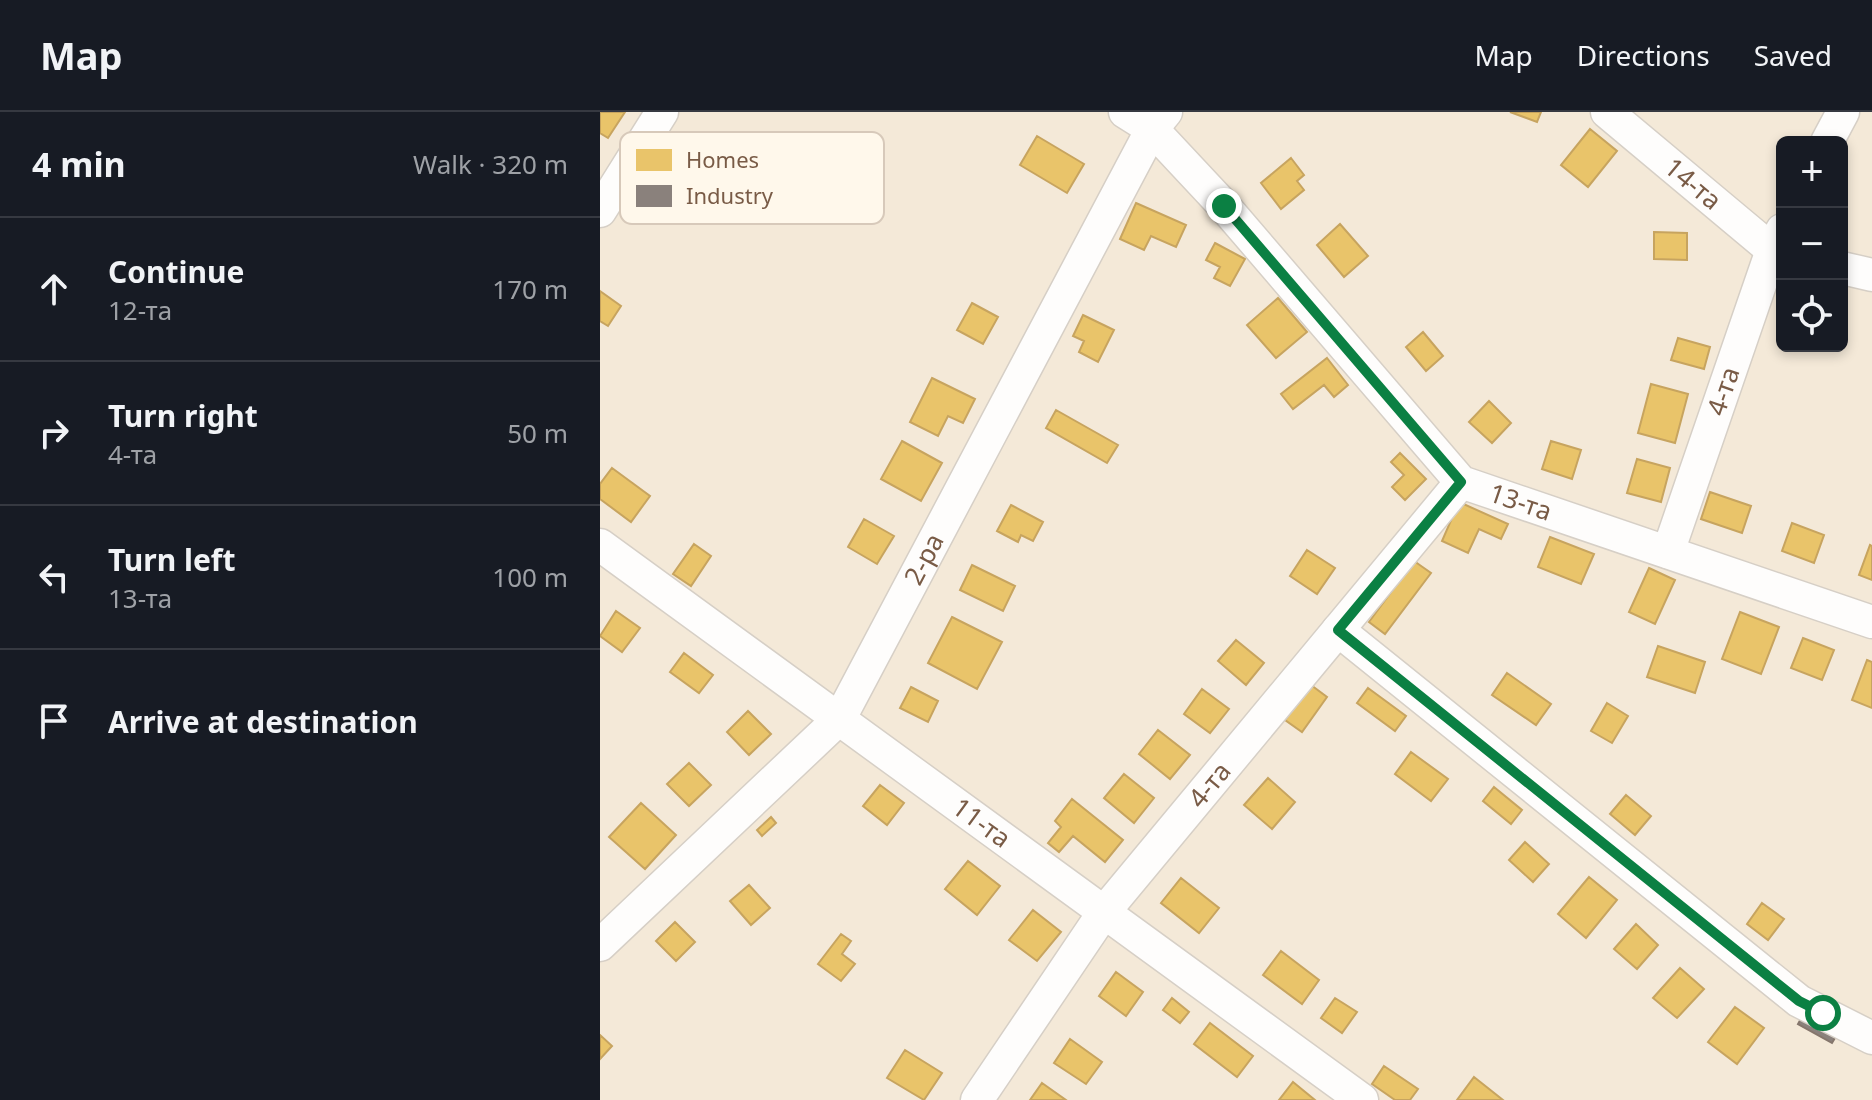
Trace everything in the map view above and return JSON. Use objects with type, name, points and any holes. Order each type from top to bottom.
[{"type":"street","points":[[649,132],[662,112]]},
{"type":"street","name":"14-та","points":[[1607,112],[1776,242]]},
{"type":"street","points":[[1830,136],[1843,112]]},
{"type":"street","name":"13-та","points":[[1148,118],[1461,482],[1872,622]]},
{"type":"street","name":"2-ра","points":[[600,945],[840,718],[1148,118]]},
{"type":"street","points":[[600,211],[620,179]]},
{"type":"street","name":"4-та","points":[[1668,552],[1776,252]]},
{"type":"street","points":[[1848,269],[1872,275]]},
{"type":"street","name":"4-та","points":[[977,1100],[1104,912],[1461,482]]},
{"type":"street","name":"11-та","points":[[600,545],[1362,1100]]},
{"type":"street","points":[[1338,630],[1799,1001],[1872,1038]]},
{"type":"shaded area","points":[[600,112],[1872,112],[1872,1100],[600,1100]]},
{"type":"building: Homes","points":[[600,112],[625,112],[608,138],[600,133]]},
{"type":"building: Homes","points":[[1510,112],[1541,112],[1537,122]]},
{"type":"building: Homes","points":[[1590,129],[1617,151],[1588,187],[1561,165]]},
{"type":"building: Homes","points":[[1037,136],[1084,164],[1067,193],[1020,165]]},
{"type":"building: Homes","points":[[1291,158],[1304,175],[1297,181],[1304,190],[1281,209],[1261,183]]},
{"type":"building: Homes","points":[[1136,203],[1186,225],[1176,247],[1151,236],[1144,250],[1120,239]]},
{"type":"building: Homes","points":[[1340,224],[1368,256],[1344,277],[1317,245]]},
{"type":"building: Homes","points":[[1654,232],[1687,233],[1687,260],[1654,259]]},
{"type":"building: Homes","points":[[1215,243],[1245,259],[1230,286],[1214,278],[1220,267],[1206,260]]},
{"type":"building: Homes","points":[[600,291],[621,306],[608,326],[600,321]]},
{"type":"building: Homes","points":[[1278,298],[1307,332],[1276,358],[1247,325]]},
{"type":"building: Homes","points":[[972,303],[998,317],[983,344],[957,330]]},
{"type":"building: Homes","points":[[1083,315],[1114,330],[1098,362],[1079,352],[1084,341],[1073,336]]},
{"type":"building: Homes","points":[[1423,332],[1443,356],[1426,371],[1406,347]]},
{"type":"building: Homes","points":[[1678,338],[1710,347],[1704,369],[1671,360]]},
{"type":"building: Homes","points":[[1327,358],[1348,385],[1334,397],[1324,385],[1293,409],[1281,394]]},
{"type":"building: Homes","points":[[932,378],[975,399],[963,423],[948,416],[938,436],[910,422]]},
{"type":"building: Homes","points":[[1651,384],[1688,394],[1675,443],[1638,433]]},
{"type":"building: Homes","points":[[1489,401],[1511,423],[1492,443],[1469,422]]},
{"type":"building: Homes","points":[[1056,410],[1118,445],[1107,463],[1046,428]]},
{"type":"building: Homes","points":[[902,441],[942,463],[921,501],[881,479]]},
{"type":"building: Homes","points":[[1551,441],[1581,450],[1572,479],[1542,469]]},
{"type":"building: Homes","points":[[1400,453],[1426,479],[1405,500],[1392,487],[1404,475],[1391,462]]},
{"type":"building: Homes","points":[[1637,459],[1670,468],[1661,502],[1627,493]]},
{"type":"building: Homes","points":[[612,468],[650,496],[631,522],[600,499],[600,484]]},
{"type":"building: Homes","points":[[1710,492],[1751,506],[1742,533],[1701,519]]},
{"type":"building: Homes","points":[[1459,502],[1508,524],[1501,539],[1479,529],[1468,553],[1442,541]]},
{"type":"building: Homes","points":[[1011,505],[1043,522],[1033,541],[1021,535],[1018,542],[997,531]]},
{"type":"building: Homes","points":[[864,519],[894,536],[877,564],[848,547]]},
{"type":"building: Homes","points":[[1792,523],[1824,535],[1814,563],[1782,551]]},
{"type":"building: Homes","points":[[1550,537],[1594,554],[1581,584],[1538,567]]},
{"type":"building: Homes","points":[[694,544],[711,556],[691,586],[673,574]]},
{"type":"building: Homes","points":[[1872,546],[1872,580],[1859,575]]},
{"type":"building: Homes","points":[[1307,550],[1335,568],[1317,594],[1290,576]]},
{"type":"building: Homes","points":[[1414,561],[1431,573],[1385,634],[1369,622]]},
{"type":"building: Homes","points":[[972,565],[1015,586],[1003,611],[960,590]]},
{"type":"building: Homes","points":[[1649,568],[1675,580],[1655,624],[1629,612]]},
{"type":"building: Homes","points":[[616,611],[640,628],[622,652],[600,636]]},
{"type":"building: Homes","points":[[1740,612],[1779,627],[1761,674],[1722,659]]},
{"type":"building: Homes","points":[[952,617],[1002,642],[977,689],[928,663]]},
{"type":"building: Homes","points":[[1803,638],[1834,650],[1822,680],[1791,668]]},
{"type":"building: Homes","points":[[1236,640],[1264,663],[1246,685],[1218,661]]},
{"type":"building: Homes","points":[[1658,646],[1705,662],[1695,693],[1647,677]]},
{"type":"building: Homes","points":[[684,653],[713,675],[699,693],[670,672]]},
{"type":"building: Homes","points":[[1867,660],[1872,662],[1872,708],[1852,700]]},
{"type":"building: Homes","points":[[1507,673],[1551,704],[1536,725],[1492,695]]},
{"type":"building: Homes","points":[[1311,685],[1327,697],[1302,732],[1285,720]]},
{"type":"building: Homes","points":[[911,687],[938,701],[928,722],[900,708]]},
{"type":"building: Homes","points":[[1368,688],[1406,716],[1395,731],[1357,703]]},
{"type":"building: Homes","points":[[1202,689],[1229,709],[1210,733],[1184,714]]},
{"type":"building: Homes","points":[[1607,703],[1628,716],[1612,743],[1591,731]]},
{"type":"building: Homes","points":[[748,711],[771,734],[749,755],[727,732]]},
{"type":"building: Homes","points":[[1158,730],[1190,755],[1170,779],[1139,754]]},
{"type":"building: Homes","points":[[1411,752],[1448,779],[1431,801],[1395,774]]},
{"type":"building: Homes","points":[[689,763],[711,785],[689,806],[667,784]]},
{"type":"building: Homes","points":[[1124,774],[1154,798],[1134,823],[1104,798]]},
{"type":"building: Homes","points":[[1268,778],[1295,802],[1272,829],[1244,805]]},
{"type":"building: Homes","points":[[880,785],[904,803],[887,825],[863,806]]},
{"type":"building: Homes","points":[[1494,787],[1522,810],[1511,824],[1483,801]]},
{"type":"building: Homes","points":[[1626,795],[1651,816],[1635,835],[1610,814]]},
{"type":"building: Homes","points":[[1072,799],[1123,840],[1105,862],[1073,836],[1059,852],[1048,843],[1061,827],[1055,821]]},
{"type":"building: Homes","points":[[641,803],[676,835],[645,869],[609,837]]},
{"type":"building: Homes","points":[[771,817],[776,823],[762,836],[757,830]]},
{"type":"building: Homes","points":[[1525,842],[1549,864],[1533,882],[1509,860]]},
{"type":"building: Homes","points":[[968,861],[1000,886],[977,915],[945,889]]},
{"type":"building: Homes","points":[[1589,877],[1617,900],[1586,938],[1558,914]]},
{"type":"building: Homes","points":[[1181,878],[1219,908],[1199,933],[1161,903]]},
{"type":"building: Homes","points":[[749,885],[770,908],[751,925],[730,901]]},
{"type":"building: Homes","points":[[1762,903],[1784,919],[1768,940],[1747,924]]},
{"type":"building: Homes","points":[[1033,910],[1061,932],[1037,961],[1009,940]]},
{"type":"building: Homes","points":[[675,922],[695,942],[676,961],[656,941]]},
{"type":"building: Homes","points":[[1636,924],[1658,945],[1637,969],[1614,949]]},
{"type":"building: Homes","points":[[841,934],[851,941],[842,954],[855,964],[841,981],[818,964]]},
{"type":"building: Homes","points":[[1281,951],[1319,980],[1302,1004],[1263,975]]},
{"type":"building: Homes","points":[[1680,968],[1704,989],[1677,1018],[1653,998]]},
{"type":"building: Homes","points":[[1116,972],[1143,992],[1126,1016],[1099,996]]},
{"type":"building: Homes","points":[[1172,998],[1189,1012],[1180,1023],[1163,1010]]},
{"type":"building: Homes","points":[[1335,998],[1357,1012],[1342,1033],[1321,1018]]},
{"type":"building: Homes","points":[[1735,1007],[1764,1028],[1737,1064],[1708,1042]]},
{"type":"building: Homes","points":[[1210,1023],[1253,1056],[1237,1077],[1194,1044]]},
{"type":"building: Homes","points":[[600,1035],[612,1046],[600,1059]]},
{"type":"building: Homes","points":[[1070,1039],[1102,1062],[1086,1084],[1054,1063]]},
{"type":"building: Homes","points":[[905,1050],[942,1073],[924,1100],[887,1078]]},
{"type":"building: Homes","points":[[1384,1066],[1418,1089],[1410,1100],[1395,1100],[1372,1084]]},
{"type":"building: Homes","points":[[1474,1077],[1503,1100],[1457,1100]]},
{"type":"building: Homes","points":[[1293,1082],[1315,1100],[1279,1100]]},
{"type":"building: Homes","points":[[1042,1083],[1066,1100],[1030,1100]]},
{"type":"building: Industry","points":[[1803,1015],[1838,1033],[1832,1043],[1798,1024]]},
{"type":"route","points":[[1224,206],[1461,482],[1338,630],[1799,1001],[1823,1013]]}]
